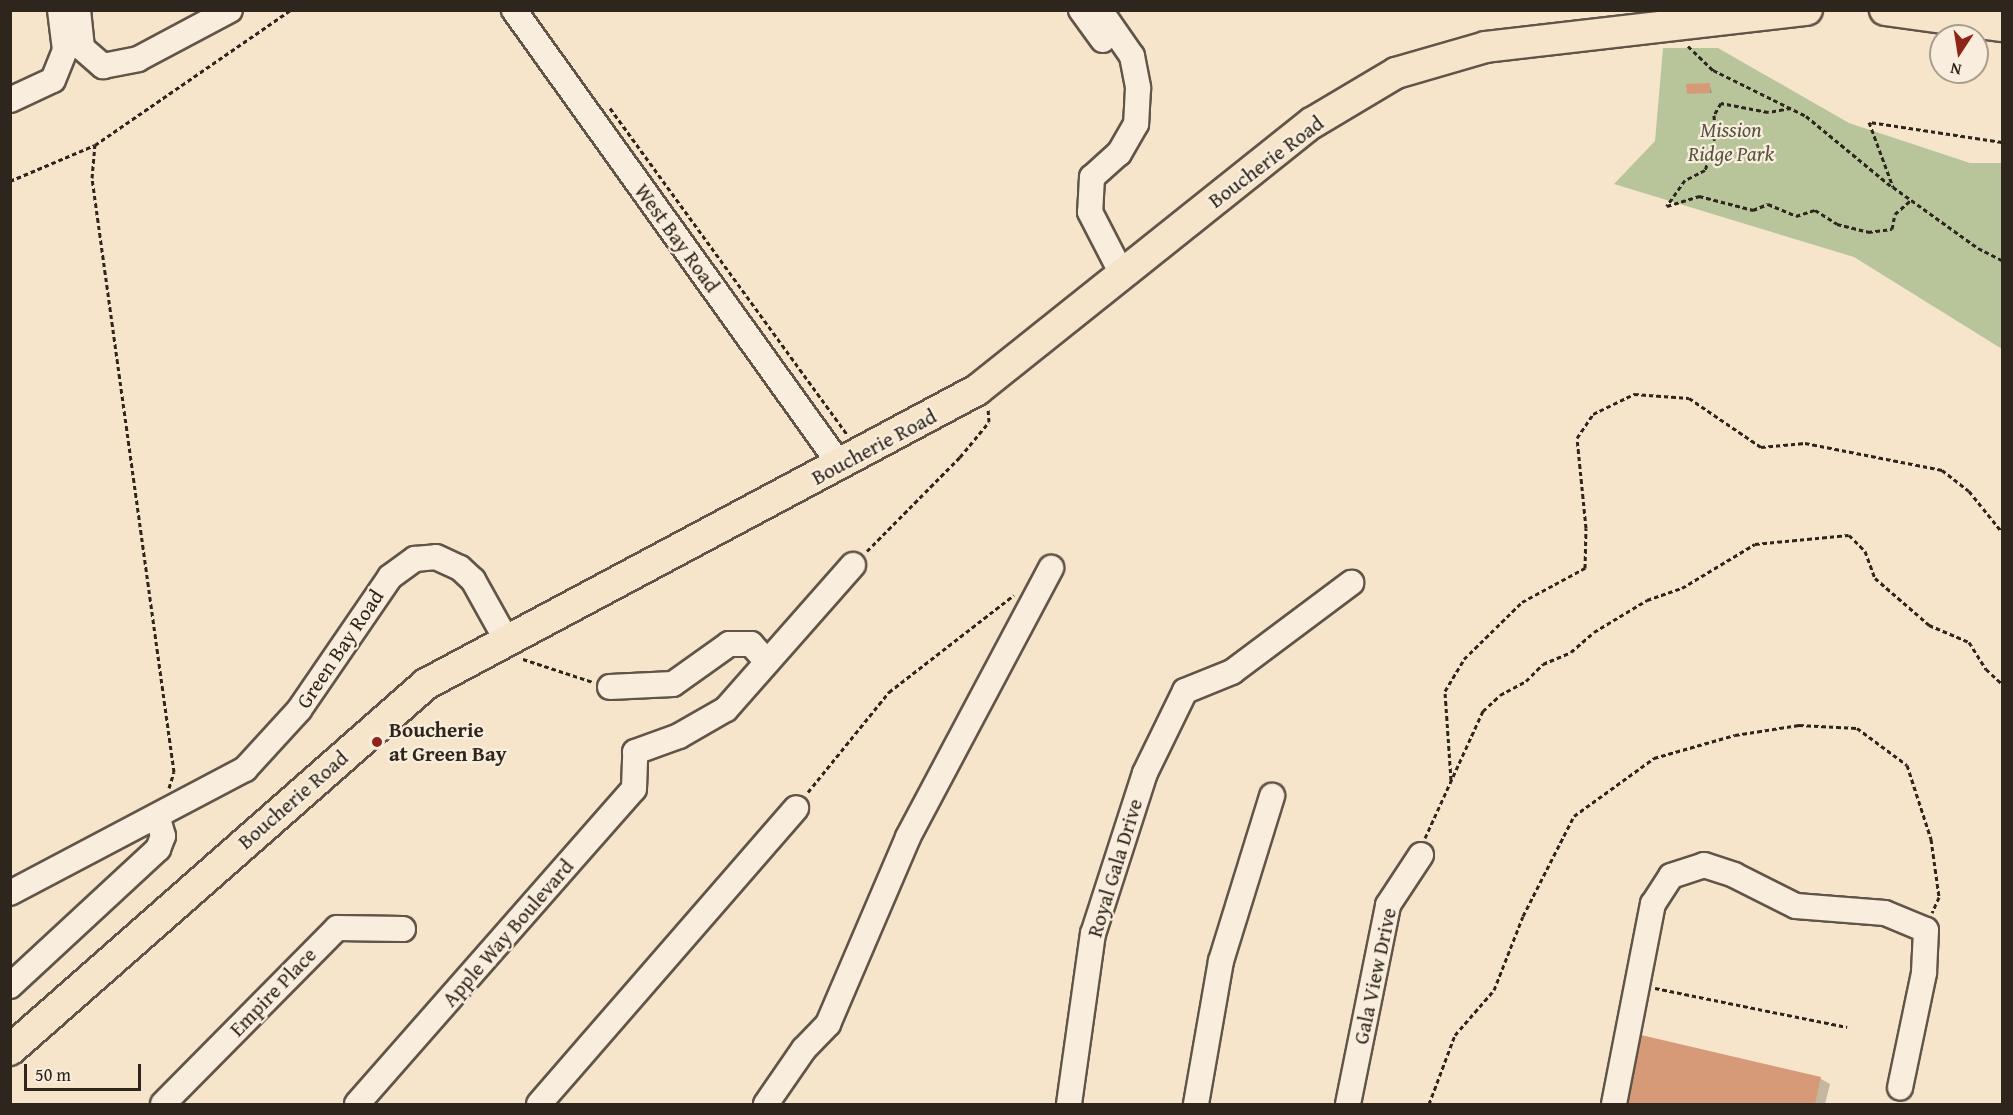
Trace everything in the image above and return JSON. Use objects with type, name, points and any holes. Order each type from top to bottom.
[{"type":"main road","name":"Boucherie Road","points":[[10,1050],[426,684],[851,460],[977,390],[1312,123],[1396,73],[1486,47],[1807,10]]},
{"type":"main road","points":[[1885,10],[2002,26]]},
{"type":"street","points":[[10,100],[53,80],[65,50],[60,10]]},
{"type":"street","points":[[78,10],[82,48],[103,66],[138,59],[230,10]]},
{"type":"street","name":"West Bay Road","points":[[514,10],[851,460]]},
{"type":"street","points":[[1081,10],[1138,88]]},
{"type":"street","points":[[1100,10],[1132,56],[1138,88],[1136,124],[1119,153],[1092,177],[1090,212],[1122,274]]},
{"type":"street","name":"Green Bay Road","points":[[10,893],[158,818],[245,769],[299,710],[390,578],[415,559],[436,557],[460,568],[472,580],[507,641]]},
{"type":"street","points":[[610,687],[673,684],[729,644],[751,644],[767,662],[853,565]]},
{"type":"street","points":[[766,1104],[804,1049],[828,1024],[908,837],[1051,568]]},
{"type":"street","name":"Royal Gala Drive","points":[[1069,1104],[1093,934],[1145,773],[1185,691],[1232,672],[1351,583]]},
{"type":"street","name":"Apple Way Boulevard","points":[[357,1104],[634,789],[635,752],[679,736],[726,709],[767,662]]},
{"type":"street","points":[[1196,1104],[1221,961],[1272,796]]},
{"type":"street","points":[[539,1104],[796,808]]},
{"type":"street","points":[[10,986],[158,849],[163,836],[158,818]]},
{"type":"street","name":"Gala View Drive","points":[[1348,1104],[1388,905],[1420,855]]},
{"type":"street","points":[[1614,1104],[1653,904],[1671,876],[1704,865],[1734,875],[1796,906],[1885,913],[1926,930],[1924,973],[1900,1088]]},
{"type":"street","name":"Empire Place","points":[[163,1104],[337,928],[403,929]]},
{"type":"path","points":[[10,181],[95,145],[291,10]]},
{"type":"path","points":[[1668,26],[1713,70],[1806,116],[1893,187],[1978,248],[2002,260]]},
{"type":"path","points":[[1791,108],[1768,112],[1721,103],[1714,114],[1715,136],[1705,170],[1685,180],[1667,206],[1699,196],[1753,210],[1768,204],[1796,216],[1815,210],[1837,224],[1868,232],[1892,229],[1895,214],[1911,200]]},
{"type":"path","points":[[608,104],[851,460]]},
{"type":"path","points":[[1893,187],[1869,122],[2002,142]]},
{"type":"path","points":[[95,145],[92,178],[174,772],[158,818]]},
{"type":"path","points":[[853,565],[989,422],[987,407],[977,390]]},
{"type":"path","points":[[1451,780],[1445,691],[1464,659],[1522,602],[1585,568],[1586,528],[1577,438],[1593,414],[1634,394],[1689,398],[1761,447],[1805,443],[1942,470],[1969,491],[2002,532]]},
{"type":"path","points":[[1420,855],[1428,827],[1483,711],[1500,695],[1647,600],[1682,588],[1755,544],[1849,535],[1865,551],[1875,578],[1929,625],[1969,642],[1986,669],[2002,684]]},
{"type":"path","points":[[796,808],[889,692],[1023,588]]},
{"type":"path","points":[[507,641],[522,658],[610,687]]},
{"type":"path","points":[[1639,985],[1847,1027]]},
{"type":"green space","name":"Mission Ridge Park","points":[[1663,48],[1718,48],[1849,123],[1970,163],[2002,163],[2002,349],[1854,257],[1614,184],[1655,141]]},
{"type":"building","points":[[1710,83],[1710,93],[1687,94],[1686,84]]},
{"type":"building","points":[[1641,1035],[1821,1077],[1815,1104],[1624,1104]]},
{"type":"place","name":"Boucherie at Green Bay","points":[[377,742]]}]
